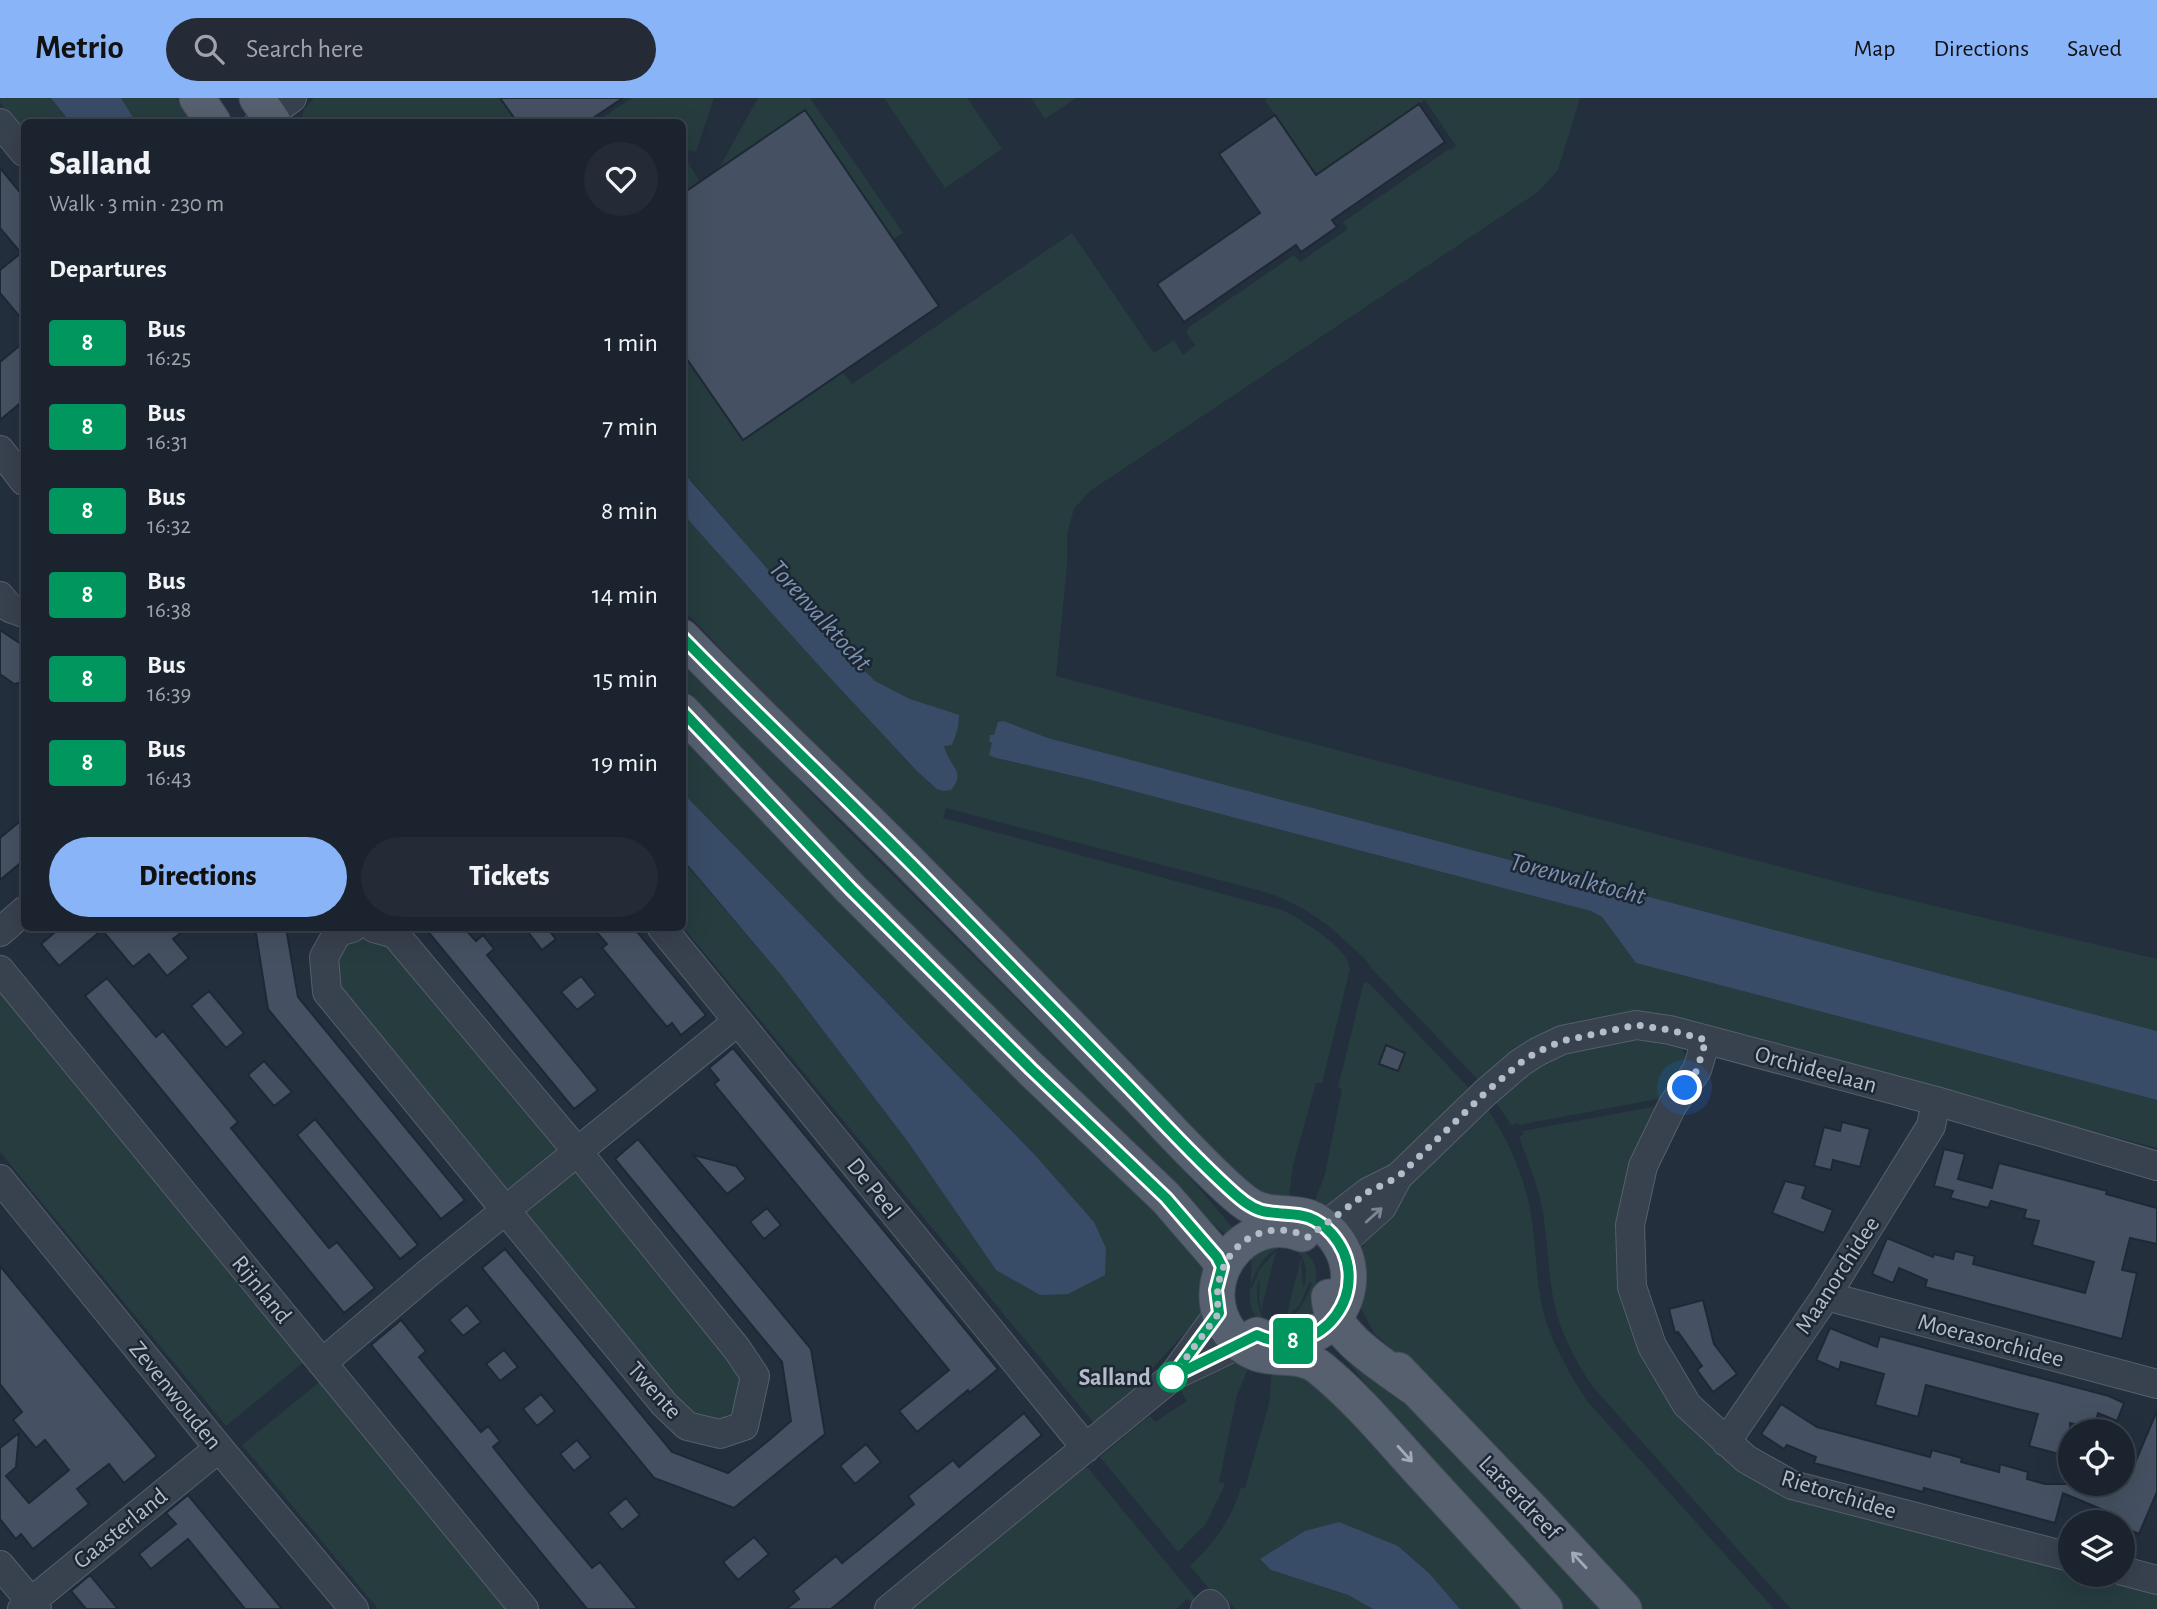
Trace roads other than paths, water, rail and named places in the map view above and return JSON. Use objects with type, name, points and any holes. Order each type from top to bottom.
[{"type":"main road","points":[[197,98],[211,119]]},
{"type":"main road","points":[[686,641],[893,846],[1199,1162],[1253,1208],[1247,1241],[1233,1288],[1236,1310],[1248,1328],[1249,1340]]},
{"type":"main road","points":[[686,715],[851,889],[1031,1069],[1166,1198],[1199,1221],[1247,1241]]},
{"type":"main road","points":[[1297,1350],[1339,1309],[1329,1298],[1333,1278],[1331,1265],[1319,1245],[1324,1236],[1304,1215],[1293,1213],[1247,1241],[1216,1290],[1219,1313],[1224,1325],[1249,1340],[1278,1342],[1297,1350],[1319,1348],[1340,1370],[1360,1403],[1545,1609]]},
{"type":"main road","name":"Larserdreef","points":[[1339,1309],[1366,1352],[1413,1387],[1534,1511],[1624,1609]]},
{"type":"street","points":[[0,123],[21,148]]},
{"type":"street","points":[[0,450],[21,477]]},
{"type":"street","points":[[0,596],[10,608],[21,612]]},
{"type":"street","points":[[0,932],[21,914]]},
{"type":"street","name":"Twente","points":[[344,931],[338,933],[324,957],[327,992],[664,1404],[687,1426],[720,1434],[744,1426],[755,1376],[737,1349],[577,1151],[395,934],[384,931]]},
{"type":"street","name":"De Peel","points":[[664,931],[1086,1448]]},
{"type":"street","name":"Rijnland","points":[[0,970],[524,1609]]},
{"type":"street","points":[[323,1363],[505,1210],[738,1021]]},
{"type":"street","name":"Orchideelaan","points":[[1324,1236],[1382,1207],[1398,1177],[1520,1063],[1562,1041],[1636,1025],[1670,1030],[1936,1101],[2157,1166]]},
{"type":"street","name":"Rietorchidee","points":[[1706,1040],[1697,1070],[1672,1106],[1643,1166],[1630,1225],[1632,1287],[1652,1346],[1686,1405],[1746,1459],[1792,1485],[2058,1554]]},
{"type":"street","name":"Maanorchidee","points":[[1726,1442],[1826,1296],[1931,1126],[1936,1101]]},
{"type":"street","name":"Zevenwouden","points":[[0,1179],[354,1609]]},
{"type":"street","name":"Moerasorchidee","points":[[1826,1296],[2157,1384]]},
{"type":"street","points":[[1172,1377],[1219,1313]]},
{"type":"street","points":[[889,1609],[1172,1377],[1249,1340]]},
{"type":"street","name":"Gaasterland","points":[[30,1606],[219,1448]]},
{"type":"street","points":[[0,1565],[30,1606]]},
{"type":"street","points":[[2135,1574],[2157,1580]]},
{"type":"street","points":[[1205,1609],[1210,1604],[1216,1609]]},
{"type":"water","points":[[51,98],[121,98],[134,119],[68,119]]},
{"type":"water","points":[[686,476],[807,614],[875,681],[910,699],[959,715],[952,745],[944,746],[957,773],[951,790],[937,789],[918,772],[686,516]]},
{"type":"water","points":[[1004,721],[1048,738],[2157,1031],[2157,1100],[1636,963],[1602,917],[1591,911],[1087,779],[996,758],[989,755],[992,743],[989,741],[990,735],[994,735],[998,722]]},
{"type":"water","points":[[686,796],[1036,1156],[1094,1222],[1106,1248],[1105,1275],[1068,1294],[1040,1295],[996,1270],[908,1142],[781,975],[686,863]]},
{"type":"water","points":[[1339,1522],[1398,1546],[1430,1574],[1460,1609],[1373,1609],[1348,1595],[1271,1570],[1260,1559],[1305,1531]]},
{"type":"place","name":"Salland","points":[[1172,1377]]},
{"type":"water label","name":"Torenvalktocht","points":[[821,615]]},
{"type":"water label","name":"Torenvalktocht","points":[[1578,878]]}]
